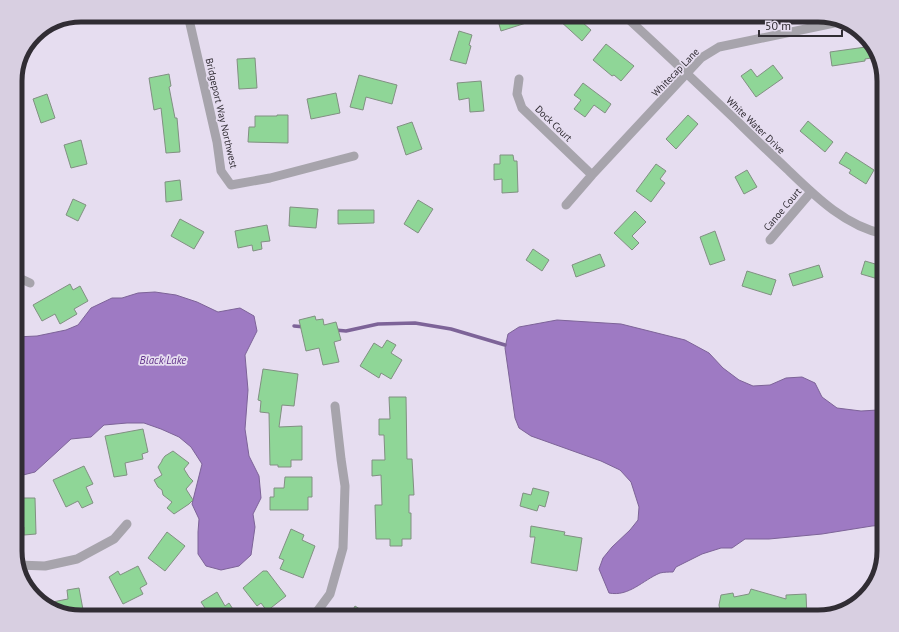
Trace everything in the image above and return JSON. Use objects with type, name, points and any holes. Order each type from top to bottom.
[{"type":"street","name":"Bridgeport Way Northwest","points":[[190,22],[217,142],[221,171],[231,185],[270,178],[354,156]]},
{"type":"street","name":"White Water Drive","points":[[631,22],[810,192],[838,214],[877,233]]},
{"type":"street","name":"Whitecap Lane","points":[[566,205],[701,58],[719,47],[830,24]]},
{"type":"street","name":"Dock Court","points":[[519,79],[517,94],[522,108],[592,175]]},
{"type":"street","name":"Canoe Court","points":[[770,240],[810,192]]},
{"type":"street","points":[[22,279],[30,283]]},
{"type":"street","points":[[318,610],[330,594],[343,548],[345,486],[340,459],[335,406]]},
{"type":"street","points":[[24,565],[45,566],[77,559],[114,539],[126,524]]},
{"type":"water","name":"Black Lake","points":[[155,292],[176,295],[197,302],[218,312],[240,308],[254,316],[257,331],[245,355],[248,390],[245,429],[249,456],[259,476],[261,498],[253,514],[255,527],[251,555],[239,566],[221,570],[206,566],[198,554],[199,519],[192,504],[202,464],[191,447],[179,437],[161,429],[144,423],[104,425],[91,437],[71,439],[35,472],[22,475],[22,337],[37,336],[66,330],[78,325],[91,308],[112,298],[122,298],[138,293]]},
{"type":"water","points":[[557,320],[621,324],[685,340],[709,353],[723,368],[739,380],[753,386],[770,385],[786,378],[802,377],[815,383],[822,397],[837,408],[861,411],[877,410],[877,526],[822,534],[769,539],[745,539],[732,548],[721,548],[702,554],[676,567],[673,572],[660,573],[623,593],[609,593],[599,569],[603,558],[638,520],[639,507],[631,482],[620,470],[601,461],[531,436],[519,428],[515,418],[505,348],[508,334],[519,327]]},
{"type":"building","points":[[498,22],[526,22],[526,23],[501,31]]},
{"type":"building","points":[[561,22],[582,22],[591,30],[582,41]]},
{"type":"building","points":[[459,31],[472,35],[469,45],[471,46],[466,64],[450,60]]},
{"type":"building","points":[[606,44],[634,66],[621,81],[614,75],[612,76],[593,60]]},
{"type":"building","points":[[866,47],[872,58],[865,59],[865,61],[832,66],[830,52]]},
{"type":"building","points":[[255,58],[257,88],[239,89],[237,59]]},
{"type":"building","points":[[773,65],[783,78],[756,97],[741,76],[751,69],[757,77]]},
{"type":"building","points":[[169,74],[171,86],[169,87],[175,118],[177,118],[180,152],[166,153],[161,108],[154,110],[149,78]]},
{"type":"building","points":[[359,75],[397,85],[392,104],[366,97],[363,110],[350,107]]},
{"type":"building","points":[[481,81],[484,111],[470,112],[469,98],[459,100],[457,83]]},
{"type":"building","points":[[583,83],[611,104],[605,113],[594,105],[585,117],[574,109],[581,100],[574,95]]},
{"type":"building","points":[[336,93],[340,113],[311,119],[307,99]]},
{"type":"building","points":[[47,94],[55,118],[41,123],[33,99]]},
{"type":"building","points":[[288,115],[288,143],[248,142],[249,127],[255,127],[255,116]]},
{"type":"building","points":[[688,115],[698,124],[676,149],[666,139]]},
{"type":"building","points":[[808,121],[833,142],[825,152],[800,131]]},
{"type":"building","points":[[412,122],[422,149],[406,155],[397,127]]},
{"type":"building","points":[[81,140],[87,164],[71,168],[64,145]]},
{"type":"building","points":[[846,152],[874,170],[866,184],[849,173],[851,170],[839,163]]},
{"type":"building","points":[[500,155],[513,155],[514,161],[517,161],[518,192],[502,193],[502,179],[494,180],[494,164],[500,164]]},
{"type":"building","points":[[656,164],[666,171],[660,179],[665,183],[651,202],[636,191]]},
{"type":"building","points":[[747,170],[757,187],[744,194],[735,177]]},
{"type":"building","points":[[180,180],[182,200],[166,202],[165,182]]},
{"type":"building","points":[[73,199],[86,205],[78,221],[66,215]]},
{"type":"building","points":[[418,200],[433,209],[418,233],[404,224]]},
{"type":"building","points":[[290,207],[318,209],[316,228],[289,226]]},
{"type":"building","points":[[338,210],[374,210],[374,223],[338,224]]},
{"type":"building","points":[[635,211],[646,222],[632,236],[639,243],[632,250],[614,233]]},
{"type":"building","points":[[180,219],[204,232],[194,249],[171,236]]},
{"type":"building","points":[[267,225],[270,241],[261,242],[262,249],[253,251],[252,245],[238,248],[235,231]]},
{"type":"building","points":[[715,231],[725,260],[710,265],[700,237]]},
{"type":"building","points":[[533,249],[549,260],[542,271],[526,260]]},
{"type":"building","points":[[600,254],[605,266],[576,277],[572,265]]},
{"type":"building","points":[[865,261],[877,265],[877,279],[861,274]]},
{"type":"building","points":[[819,265],[823,277],[793,286],[789,274]]},
{"type":"building","points":[[747,271],[776,280],[771,295],[742,286]]},
{"type":"building","points":[[70,284],[73,290],[80,286],[88,301],[74,309],[77,314],[60,324],[55,314],[42,321],[33,305]]},
{"type":"building","points":[[315,316],[316,320],[323,319],[324,325],[336,322],[341,340],[334,342],[339,362],[323,365],[319,348],[306,351],[299,320]]},
{"type":"building","points":[[387,340],[396,345],[391,353],[402,360],[391,379],[381,373],[379,378],[360,366],[374,343],[382,348]]},
{"type":"building","points":[[263,369],[298,374],[294,406],[282,405],[279,427],[302,426],[302,460],[291,460],[291,467],[278,467],[278,465],[270,465],[269,413],[260,412],[261,401],[258,400]]},
{"type":"building","points":[[389,397],[406,397],[407,459],[412,459],[414,495],[409,495],[411,539],[402,539],[402,546],[390,546],[390,539],[376,539],[375,505],[382,505],[381,475],[372,476],[372,460],[385,460],[384,435],[379,435],[379,419],[390,419]]},
{"type":"building","points":[[143,429],[148,452],[142,454],[143,459],[125,463],[127,475],[114,477],[105,436]]},
{"type":"building","points":[[173,451],[189,463],[184,469],[193,481],[186,489],[193,500],[174,514],[167,508],[172,502],[163,495],[162,490],[158,487],[154,480],[162,475],[158,467],[162,460]]},
{"type":"building","points":[[84,466],[93,484],[86,487],[93,503],[82,508],[78,501],[66,507],[53,480]]},
{"type":"building","points":[[285,477],[312,477],[312,497],[308,497],[308,510],[270,510],[270,497],[274,497],[274,488],[284,488]]},
{"type":"building","points":[[533,488],[549,492],[545,507],[539,505],[537,511],[520,506],[523,493],[531,495]]},
{"type":"building","points":[[22,498],[35,498],[36,534],[24,535],[24,527],[22,527]]},
{"type":"building","points":[[531,526],[565,532],[564,535],[582,538],[577,571],[531,563],[535,537],[530,537]]},
{"type":"building","points":[[291,529],[304,535],[302,540],[315,546],[303,578],[280,569],[284,560],[279,558]]},
{"type":"building","points":[[167,532],[185,546],[165,571],[148,558]]},
{"type":"building","points":[[138,566],[147,584],[140,588],[143,594],[123,604],[109,577],[118,571],[120,575]]},
{"type":"building","points":[[263,571],[267,571],[286,596],[266,610],[261,603],[257,606],[243,588]]},
{"type":"building","points":[[79,588],[83,610],[62,607],[51,602],[68,599],[67,590]]},
{"type":"building","points":[[751,589],[786,599],[786,595],[806,594],[807,610],[720,610],[719,605],[721,595],[733,593],[734,597],[749,594]]},
{"type":"building","points":[[217,592],[225,606],[229,603],[234,610],[206,610],[201,602]]},
{"type":"building","points":[[355,606],[361,610],[353,610]]},
{"type":"waterway","points":[[335,330],[346,331],[378,324],[415,323],[451,329],[505,345]]},
{"type":"waterway","points":[[294,326],[305,327]]}]
